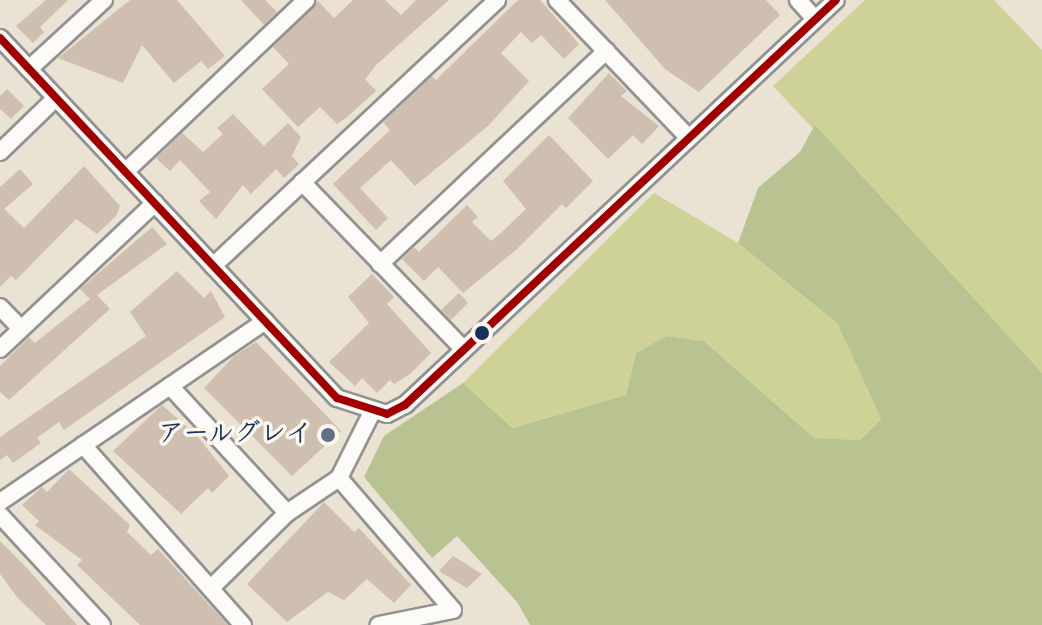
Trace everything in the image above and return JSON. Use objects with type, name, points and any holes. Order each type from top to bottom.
[{"type":"street","points":[[29,69],[104,0]]},
{"type":"street","points":[[125,172],[306,0]]},
{"type":"street","points":[[213,266],[497,0]]},
{"type":"street","points":[[557,0],[689,138]]},
{"type":"street","points":[[798,0],[815,19]]},
{"type":"street","points":[[0,38],[337,398],[372,412],[387,414],[405,405],[836,0]]},
{"type":"street","points":[[380,264],[606,51]]},
{"type":"street","points":[[0,152],[56,98]]},
{"type":"street","points":[[302,182],[464,350]]},
{"type":"street","points":[[0,349],[155,203]]},
{"type":"street","points":[[0,307],[21,329]]},
{"type":"street","points":[[0,502],[265,321]]},
{"type":"street","points":[[170,386],[287,513]]},
{"type":"street","points":[[211,588],[287,513],[339,478],[372,412]]},
{"type":"street","points":[[83,445],[243,625]]},
{"type":"street","points":[[339,478],[453,610],[379,625]]},
{"type":"street","points":[[0,515],[102,625]]},
{"type":"green space","points":[[865,0],[994,0],[1042,50],[1042,373],[773,86]]},
{"type":"green space","points":[[815,125],[1042,373],[1042,625],[530,625],[517,602],[457,536],[432,558],[364,477],[384,436],[463,383],[512,428],[626,395],[636,353],[667,336],[704,341],[814,438],[860,440],[881,419],[837,323],[738,243],[758,188],[800,152]]},
{"type":"green space","points":[[654,193],[738,243],[837,323],[881,419],[860,440],[814,438],[704,341],[667,336],[636,353],[626,395],[511,428],[463,383]]},
{"type":"building","points":[[46,0],[68,0],[40,27],[44,32],[33,43],[16,26]]},
{"type":"building","points":[[130,0],[177,0],[225,56],[208,69],[201,61],[174,83],[142,45],[123,83],[58,58]]},
{"type":"building","points":[[241,0],[265,0],[277,12],[264,25]]},
{"type":"building","points":[[353,0],[385,0],[401,15],[416,0],[449,0],[377,64],[365,79],[376,91],[346,118],[337,124],[320,107],[298,127],[262,89],[289,64],[273,47],[318,1],[334,18]]},
{"type":"building","points":[[518,0],[540,0],[579,44],[564,59],[541,35],[532,43],[521,32],[501,53],[529,81],[488,126],[415,186],[391,160],[360,188],[388,218],[376,230],[333,184],[390,130],[383,122],[432,76],[436,80]]},
{"type":"building","points":[[605,0],[766,0],[780,15],[699,92],[665,69]]},
{"type":"building","points":[[609,73],[627,91],[621,96],[659,126],[642,144],[633,135],[608,159],[568,118]]},
{"type":"building","points":[[7,89],[24,106],[11,119],[0,109],[0,96]]},
{"type":"building","points":[[233,114],[264,146],[288,123],[301,137],[292,156],[299,164],[284,178],[276,169],[251,194],[243,185],[216,219],[199,201],[210,192],[180,160],[170,171],[156,158],[182,133],[203,152],[223,134],[217,128]]},
{"type":"building","points":[[549,135],[593,181],[566,208],[562,204],[516,250],[463,293],[438,267],[424,281],[402,259],[414,247],[419,252],[467,205],[478,217],[472,222],[491,241],[501,233],[526,209],[503,181]]},
{"type":"building","points":[[84,166],[120,206],[116,216],[97,234],[76,219],[16,280],[11,276],[0,287],[0,187],[20,169],[33,184],[4,209],[24,228]]},
{"type":"building","points":[[152,227],[167,244],[97,295],[110,309],[9,400],[0,392],[0,366],[29,337],[35,343],[90,299],[80,289]]},
{"type":"building","points":[[177,271],[204,298],[211,291],[225,317],[64,430],[59,422],[37,438],[41,443],[13,463],[7,455],[0,460],[0,437],[146,336],[130,312]]},
{"type":"building","points":[[372,274],[394,297],[387,304],[431,353],[410,374],[394,384],[390,380],[377,393],[362,378],[355,386],[329,362],[369,323],[348,297]]},
{"type":"building","points":[[459,293],[468,303],[451,320],[441,310]]},
{"type":"building","points":[[256,342],[341,431],[292,476],[204,388],[234,356]]},
{"type":"building","points":[[162,405],[198,437],[229,476],[212,493],[208,488],[181,514],[113,451]]},
{"type":"building","points":[[69,469],[130,525],[127,532],[151,555],[158,549],[228,625],[140,625],[77,565],[82,560],[35,525],[39,521],[22,505],[42,487],[47,492]]},
{"type":"building","points":[[324,502],[354,532],[359,528],[411,585],[394,603],[367,579],[344,600],[328,592],[287,622],[247,584]]},
{"type":"building","points":[[0,541],[77,625],[46,625],[18,598],[0,574]]},
{"type":"building","points":[[453,556],[482,574],[467,588],[439,571]]},
{"type":"transit line","points":[[0,38],[337,398],[387,414],[405,405],[836,0]]},
{"type":"place","name":"アールグレイ","points":[[328,435]]}]
